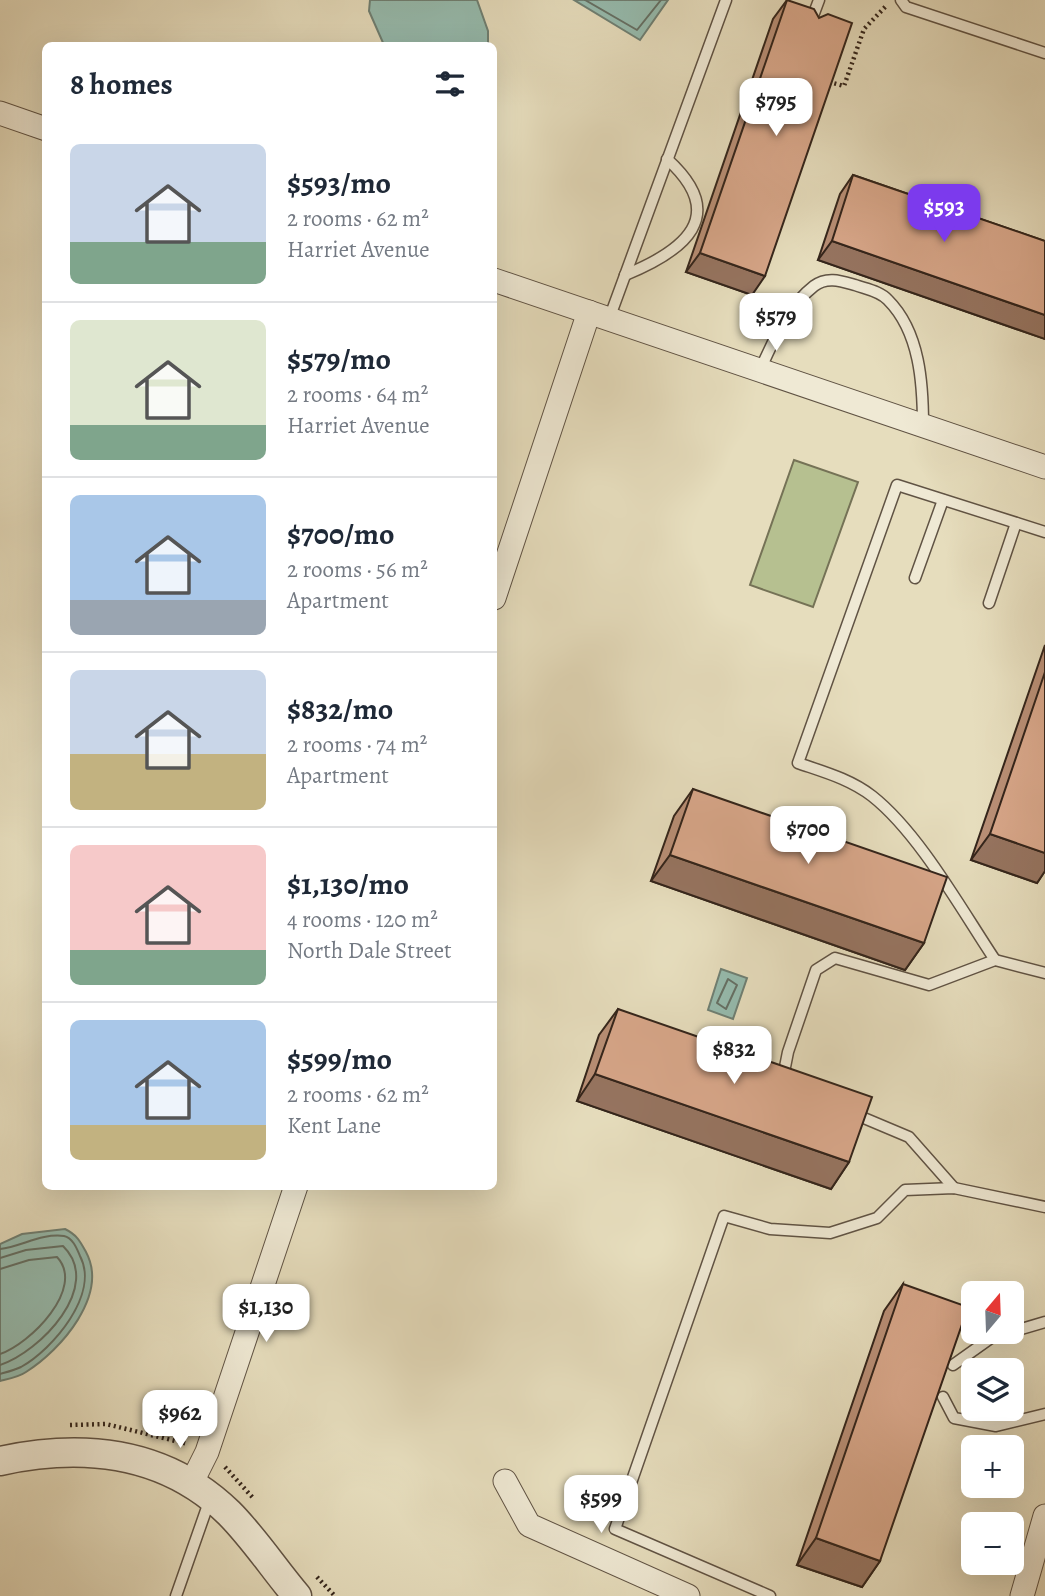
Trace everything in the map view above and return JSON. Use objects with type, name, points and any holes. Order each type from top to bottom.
[{"type":"street","points":[[0,113],[42,127]]},
{"type":"street","points":[[497,281],[1045,467]]},
{"type":"street","points":[[497,590],[599,315]]},
{"type":"street","points":[[201,1490],[207,1452],[295,1190]]},
{"type":"street","points":[[0,1461],[65,1451],[104,1452],[160,1467],[201,1490],[231,1515],[296,1596]]},
{"type":"street","points":[[505,1481],[529,1525],[688,1596]]},
{"type":"street","points":[[1022,1596],[1045,1516]]},
{"type":"lane","points":[[599,315],[625,275],[726,0]]},
{"type":"lane","points":[[808,29],[819,0]]},
{"type":"lane","points":[[901,0],[906,8],[1045,54]]},
{"type":"lane","points":[[625,275],[660,261],[690,235],[697,212],[692,187],[667,159]]},
{"type":"lane","points":[[760,370],[782,323],[816,284],[835,279],[876,292],[888,299],[901,317],[912,341],[923,382],[923,426]]},
{"type":"lane","points":[[995,960],[916,844],[873,797],[845,779],[798,763],[897,485],[1045,532]]},
{"type":"lane","points":[[915,578],[943,500]]},
{"type":"lane","points":[[989,603],[1016,523]]},
{"type":"lane","points":[[790,1084],[781,1076],[816,970],[835,958],[929,985],[995,960],[1045,973]]},
{"type":"lane","points":[[836,1107],[909,1137],[954,1188]]},
{"type":"lane","points":[[770,1596],[615,1530],[724,1216],[770,1229],[830,1233],[877,1218],[905,1190],[954,1188],[1045,1207]]},
{"type":"lane","points":[[953,1365],[991,1338],[1045,1322]]},
{"type":"lane","points":[[943,1397],[954,1418],[996,1426],[1045,1415]]},
{"type":"lane","points":[[176,1596],[201,1490]]},
{"type":"path","points":[[827,88],[830,80],[844,86],[864,29],[891,0]]},
{"type":"green space","points":[[794,460],[858,482],[813,607],[750,585]]},
{"type":"water","points":[[370,0],[477,0],[488,31],[488,42],[383,42],[369,11]]},
{"type":"water","points":[[574,0],[668,0],[640,40]]},
{"type":"water","points":[[721,969],[747,978],[733,1019],[708,1010]]},
{"type":"water","points":[[65,1229],[80,1241],[91,1269],[91,1286],[86,1303],[66,1336],[40,1362],[23,1374],[0,1381],[0,1244],[22,1234]]},
{"type":"building","points":[[787,0],[814,9],[819,18],[828,14],[852,23],[765,276],[700,253]]},
{"type":"building","points":[[853,175],[1045,241],[1045,315],[832,241]]},
{"type":"building","points":[[1045,672],[1045,853],[990,834]]},
{"type":"building","points":[[693,789],[947,877],[924,943],[670,855]]},
{"type":"building","points":[[618,1009],[872,1097],[849,1162],[595,1074]]},
{"type":"building","points":[[903,1284],[961,1305],[961,1327],[880,1561],[816,1538]]}]
